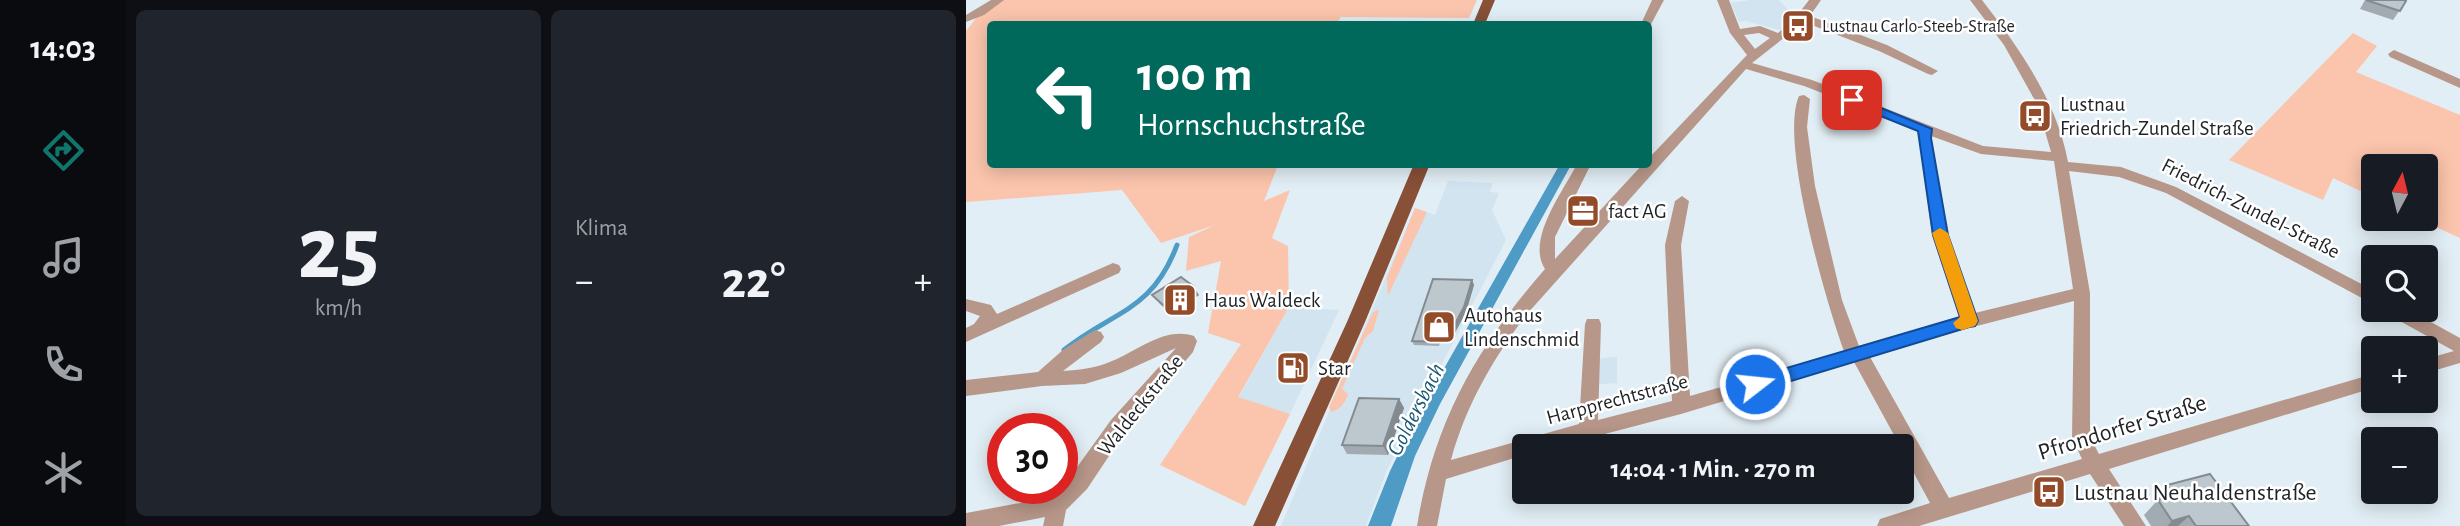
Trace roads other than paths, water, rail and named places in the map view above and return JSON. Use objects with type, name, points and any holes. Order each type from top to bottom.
[{"type":"main road","points":[[1480,21],[1489,0]]},
{"type":"main road","points":[[1264,526],[1356,322],[1420,168]]},
{"type":"street","points":[[966,19],[998,0]]},
{"type":"street","points":[[1647,21],[1657,0]]},
{"type":"street","points":[[1723,0],[1725,11],[1748,60]]},
{"type":"street","points":[[1652,164],[1748,60],[1802,17],[1815,0]]},
{"type":"street","points":[[1976,0],[2010,44],[2043,104],[2061,161],[2082,293],[2080,431],[2094,463],[2136,526]]},
{"type":"street","points":[[1802,17],[1883,48],[1932,71]]},
{"type":"street","points":[[1736,33],[1760,29],[1778,37]]},
{"type":"street","points":[[2393,54],[2460,84]]},
{"type":"street","name":"Friedrich-Zundel-Straße","points":[[1748,60],[1981,149],[2121,172],[2171,190],[2361,292]]},
{"type":"street","points":[[1804,99],[1800,127],[1808,186],[1834,300],[1857,355],[1944,509]]},
{"type":"street","points":[[1927,130],[1924,138],[1940,235],[1969,321]]},
{"type":"street","points":[[1554,270],[1546,258],[1547,237],[1582,168]]},
{"type":"street","points":[[1427,526],[1457,411],[1477,371],[1507,328],[1554,270],[1648,168]]},
{"type":"street","points":[[1681,406],[1673,245],[1682,201]]},
{"type":"street","points":[[972,332],[1113,269]]},
{"type":"street","name":"Harpprechtstraße","points":[[1571,434],[1681,406],[1969,321],[2082,293]]},
{"type":"street","points":[[966,305],[985,310],[989,314],[988,321],[972,332]]},
{"type":"street","points":[[2417,322],[2460,346]]},
{"type":"street","points":[[1588,429],[1593,324]]},
{"type":"street","points":[[1042,379],[1070,354],[1095,337]]},
{"type":"street","name":"Waldeckstraße","points":[[966,388],[1085,377],[1115,368],[1170,341],[1188,341],[1187,347],[1118,426],[1080,483],[1057,505]]},
{"type":"street","points":[[2438,362],[2460,356]]},
{"type":"street","name":"Pfrondorfer Straße","points":[[1887,526],[2361,385]]},
{"type":"street","name":"Harpprechtstraße","points":[[1439,472],[1512,451]]},
{"type":"street","points":[[966,523],[1057,505],[1053,526]]},
{"type":"water","points":[[1558,168],[1569,168],[1440,404],[1415,456],[1391,526],[1368,526],[1390,471],[1416,418]]},
{"type":"waterway","points":[[1064,350],[1143,297],[1156,284],[1177,245]]},
{"type":"place","name":"Lustnau Carlo-Steeb-Straße","points":[[1798,26]]},
{"type":"place","name":"Lustnau Friedrich-Zundel Straße","points":[[2035,116]]},
{"type":"place","name":"fact AG","points":[[1583,211]]},
{"type":"place","name":"Haus Waldeck","points":[[1180,300]]},
{"type":"place","name":"Autohaus Lindenschmid","points":[[1439,327]]},
{"type":"place","name":"Star","points":[[1293,368]]},
{"type":"place","name":"Lustnau Neuhaldenstraße","points":[[2049,492]]},
{"type":"water label","name":"Goldersbach","points":[[1415,409]]}]
